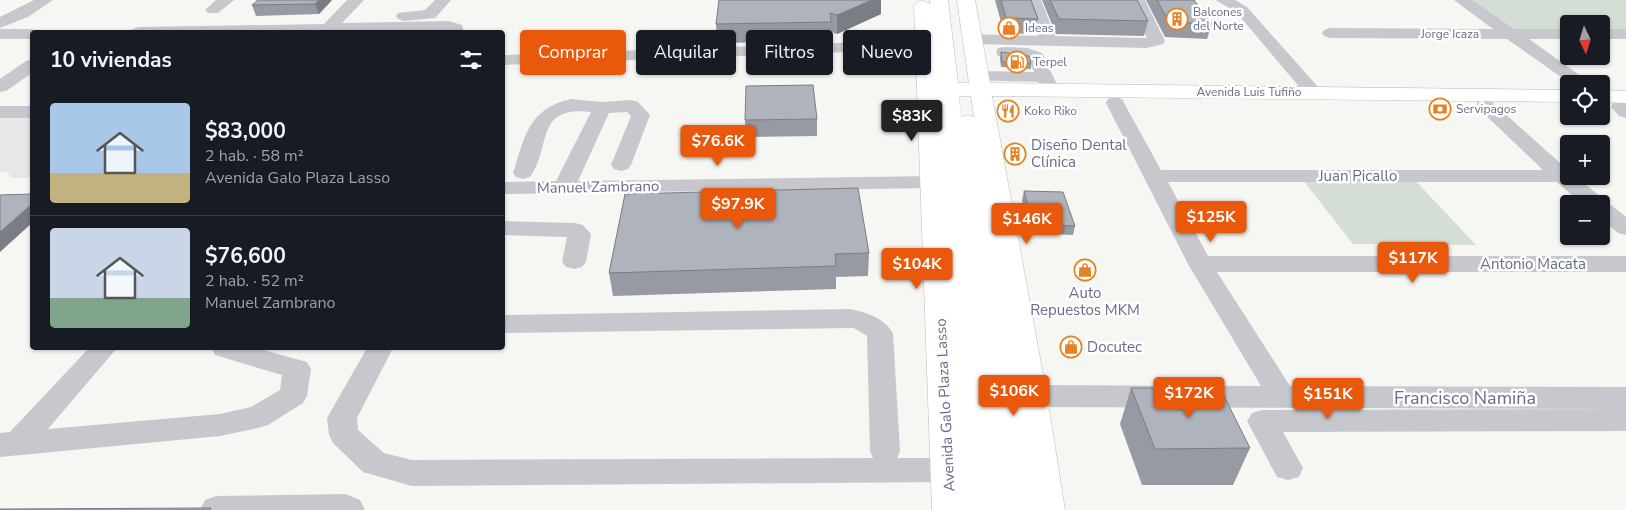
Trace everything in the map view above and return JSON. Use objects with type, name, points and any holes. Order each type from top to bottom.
[{"type":"main road","name":"Avenida Galo Plaza Lasso","points":[[923,0],[924,30]]},
{"type":"main road","name":"Avenida Galo Plaza Lasso","points":[[939,0],[959,93],[987,395],[1046,510]]},
{"type":"main road","name":"Avenida Galo Plaza Lasso","points":[[952,0],[987,395],[985,510]]},
{"type":"main road","name":"Avenida Galo Plaza Lasso","points":[[966,0],[973,44],[933,182],[1015,510]]},
{"type":"main road","name":"Avenida Galo Plaza Lasso","points":[[931,55],[959,93]]},
{"type":"main road","name":"Avenida Luis Tufiño","points":[[959,93],[1048,84],[1313,92],[1512,101],[1560,106]]},
{"type":"main road","name":"Avenida Luis Tufiño","points":[[959,93],[1115,103],[1485,106],[1512,101],[1560,97]]},
{"type":"main road","name":"Avenida Galo Plaza Lasso","points":[[951,510],[948,470],[987,395]]},
{"type":"street","points":[[0,23],[22,14],[45,0]]},
{"type":"street","points":[[213,10],[226,0]]},
{"type":"street","points":[[328,30],[356,0]]},
{"type":"street","points":[[367,17],[430,15],[443,0]]},
{"type":"street","points":[[1033,0],[1048,40]]},
{"type":"street","points":[[973,44],[1048,40],[1156,41],[1157,38],[1151,30],[1137,0]]},
{"type":"street","points":[[1224,0],[1242,10],[1313,92]]},
{"type":"street","points":[[1462,0],[1570,75]]},
{"type":"street","points":[[351,30],[449,26],[456,30]]},
{"type":"street","name":"Jorge Icaza","points":[[1330,33],[1560,34]]},
{"type":"street","points":[[0,34],[30,34]]},
{"type":"street","points":[[1610,34],[1626,34]]},
{"type":"street","points":[[973,44],[1033,54],[1048,84]]},
{"type":"street","points":[[505,60],[584,64],[843,50]]},
{"type":"street","points":[[0,87],[30,66]]},
{"type":"street","points":[[1115,103],[1200,264],[1283,398]]},
{"type":"street","points":[[523,173],[542,122],[553,109],[570,105],[602,108],[631,106],[641,115],[621,165]]},
{"type":"street","points":[[1485,106],[1560,174]]},
{"type":"street","points":[[564,187],[602,108]]},
{"type":"street","points":[[0,112],[30,112]]},
{"type":"street","name":"Juan Picallo","points":[[1153,176],[1560,176]]},
{"type":"street","name":"Manuel Zambrano","points":[[505,188],[933,182]]},
{"type":"street","points":[[1573,185],[1585,195]]},
{"type":"street","points":[[1610,215],[1626,228]]},
{"type":"street","points":[[505,228],[575,230],[579,234],[574,262]]},
{"type":"street","name":"Antonio Macata","points":[[1200,264],[1626,264]]},
{"type":"street","points":[[505,324],[850,318],[866,322],[874,326],[880,333],[885,451]]},
{"type":"street","points":[[9,443],[102,350]]},
{"type":"street","points":[[9,443],[220,425],[258,417],[293,396],[297,369],[232,350]]},
{"type":"street","points":[[379,350],[342,418],[344,435],[374,463],[412,473],[948,470]]},
{"type":"street","name":"Francisco Namiña","points":[[987,395],[1283,398],[1626,398]]},
{"type":"street","points":[[1288,468],[1262,421],[1626,420]]},
{"type":"street","points":[[216,510],[345,508],[349,510]]},
{"type":"shaded area","points":[[1469,0],[1626,0],[1626,32],[1610,32],[1610,15],[1560,15],[1560,31],[1515,31]]},
{"type":"shaded area","points":[[30,109],[30,178],[12,178],[7,172],[0,172],[0,110]]},
{"type":"shaded area","points":[[1299,175],[1410,175],[1476,245],[1353,244]]},
{"type":"building","points":[[258,0],[319,0],[315,4],[252,5]]},
{"type":"building","points":[[719,0],[872,0],[837,15],[830,13],[831,22],[716,24]]},
{"type":"building","points":[[1001,0],[1031,0],[1038,19],[1006,18]]},
{"type":"building","points":[[1050,0],[1137,0],[1148,21],[1059,19]]},
{"type":"building","points":[[1157,0],[1194,0],[1212,24],[1169,22]]},
{"type":"building","points":[[1001,52],[1029,56],[1031,63],[1002,62]]},
{"type":"building","points":[[813,85],[817,119],[745,120],[746,86]]},
{"type":"building","points":[[858,188],[869,253],[835,254],[836,266],[609,273],[625,194]]},
{"type":"building","points":[[1024,191],[1063,192],[1075,226],[1032,224]]},
{"type":"building","points":[[30,194],[30,206],[0,232],[0,195]]},
{"type":"building","points":[[1131,388],[1220,388],[1250,448],[1155,449]]},
{"type":"building","points":[[211,508],[210,510],[0,510],[0,509]]},
{"type":"place","name":"Balcones del Norte","points":[[1177,19]]},
{"type":"place","name":"Ideas","points":[[1009,28]]},
{"type":"place","name":"Terpel","points":[[1017,62]]},
{"type":"place","name":"Servipagos","points":[[1440,109]]},
{"type":"place","name":"Koko Riko","points":[[1008,111]]},
{"type":"place","name":"Diseño Dental Clínica","points":[[1015,154]]},
{"type":"place","name":"Auto Repuestos MKM","points":[[1085,270]]},
{"type":"place","name":"Docutec","points":[[1071,347]]}]
